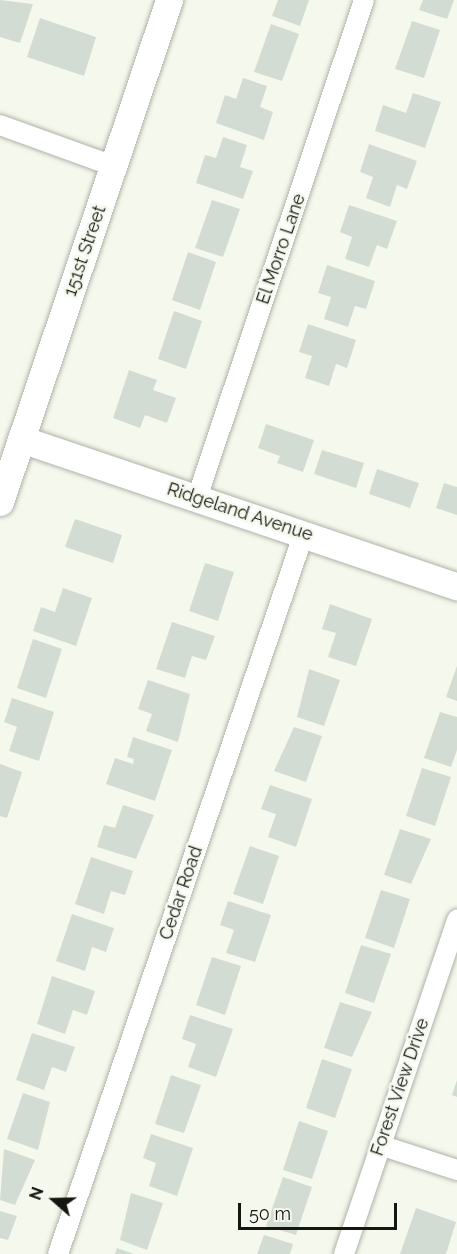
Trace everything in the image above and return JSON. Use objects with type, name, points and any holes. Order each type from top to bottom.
[{"type":"street","name":"151st Street","points":[[0,502],[169,0]]},
{"type":"street","name":"El Morro Lane","points":[[197,498],[364,0]]},
{"type":"street","points":[[0,125],[113,166]]},
{"type":"street","name":"Ridgeland Avenue","points":[[21,439],[304,533],[457,587]]},
{"type":"street","name":"Cedar Road","points":[[58,1254],[304,533]]},
{"type":"street","name":"Forest View Drive","points":[[344,1254],[457,920]]},
{"type":"street","points":[[380,1145],[457,1170]]},
{"type":"building","points":[[0,0],[33,4],[20,43],[0,37]]},
{"type":"building","points":[[278,0],[309,0],[300,26],[272,16]]},
{"type":"building","points":[[423,0],[454,0],[447,19],[419,10]]},
{"type":"building","points":[[40,18],[96,37],[84,76],[27,57]]},
{"type":"building","points":[[412,21],[440,30],[424,78],[395,69]]},
{"type":"building","points":[[271,24],[299,34],[282,81],[254,72]]},
{"type":"building","points":[[243,78],[267,86],[260,107],[273,112],[264,140],[216,123],[225,95],[236,99]]},
{"type":"building","points":[[413,93],[441,102],[425,148],[375,131],[383,105],[406,113]]},
{"type":"building","points":[[223,137],[247,145],[240,167],[253,171],[243,199],[196,183],[205,155],[216,158]]},
{"type":"building","points":[[369,144],[417,161],[407,189],[397,185],[390,207],[366,198],[373,177],[360,172]]},
{"type":"building","points":[[212,200],[240,209],[223,257],[195,248]]},
{"type":"building","points":[[349,205],[397,221],[387,249],[377,245],[369,267],[345,259],[352,237],[340,232]]},
{"type":"building","points":[[188,252],[216,262],[200,310],[172,300]]},
{"type":"building","points":[[327,265],[375,281],[366,309],[355,306],[348,327],[324,319],[331,297],[318,293]]},
{"type":"building","points":[[174,311],[202,321],[186,369],[158,359]]},
{"type":"building","points":[[308,324],[356,340],[347,368],[336,364],[329,386],[305,378],[312,356],[299,352]]},
{"type":"building","points":[[129,370],[157,380],[153,390],[176,398],[167,423],[145,415],[140,428],[113,418]]},
{"type":"building","points":[[266,424],[314,440],[303,472],[277,463],[280,456],[258,448]]},
{"type":"building","points":[[322,450],[364,463],[356,488],[314,474]]},
{"type":"building","points":[[377,469],[419,483],[410,508],[369,494]]},
{"type":"building","points":[[444,483],[457,487],[457,515],[436,508]]},
{"type":"building","points":[[75,519],[122,535],[113,563],[65,547]]},
{"type":"building","points":[[205,563],[234,572],[218,621],[189,611]]},
{"type":"building","points":[[63,588],[92,598],[76,646],[33,631],[41,607],[55,612]]},
{"type":"building","points":[[330,604],[372,619],[356,666],[328,657],[336,633],[322,629]]},
{"type":"building","points":[[172,622],[215,636],[206,660],[192,656],[185,678],[156,669]]},
{"type":"building","points":[[33,639],[62,649],[46,698],[17,688]]},
{"type":"building","points":[[457,666],[457,701],[446,697]]},
{"type":"building","points":[[309,669],[340,680],[324,726],[297,717]]},
{"type":"building","points":[[148,680],[190,694],[178,742],[146,731],[152,714],[138,709]]},
{"type":"building","points":[[12,698],[54,712],[39,761],[9,751],[17,727],[4,722]]},
{"type":"building","points":[[440,712],[457,717],[457,750],[451,767],[424,758]]},
{"type":"building","points":[[294,727],[322,736],[306,782],[274,771]]},
{"type":"building","points":[[133,737],[172,750],[155,801],[106,784],[115,758],[133,764],[134,759],[127,757]]},
{"type":"building","points":[[0,764],[22,772],[7,818],[0,816]]},
{"type":"building","points":[[422,768],[451,777],[435,826],[406,816]]},
{"type":"building","points":[[270,785],[312,799],[296,847],[268,837],[276,814],[261,809]]},
{"type":"building","points":[[123,805],[154,815],[136,859],[97,847],[104,825],[115,828]]},
{"type":"building","points":[[400,829],[431,839],[411,884],[384,875]]},
{"type":"building","points":[[250,846],[279,856],[263,904],[233,894]]},
{"type":"building","points":[[91,857],[133,871],[125,895],[111,891],[104,914],[75,904]]},
{"type":"building","points":[[381,890],[410,899],[394,948],[365,938]]},
{"type":"building","points":[[228,901],[271,915],[255,962],[226,953],[234,930],[220,925]]},
{"type":"building","points":[[72,914],[114,928],[106,952],[92,947],[85,971],[56,961]]},
{"type":"building","points":[[361,945],[391,954],[374,1003],[345,993]]},
{"type":"building","points":[[212,957],[241,966],[225,1015],[196,1005]]},
{"type":"building","points":[[52,976],[95,991],[87,1015],[73,1010],[65,1034],[37,1024]]},
{"type":"building","points":[[340,1002],[372,1012],[352,1057],[324,1048]]},
{"type":"building","points":[[190,1015],[233,1029],[216,1077],[188,1067],[196,1044],[182,1039]]},
{"type":"building","points":[[32,1033],[75,1047],[66,1072],[52,1067],[44,1090],[16,1080]]},
{"type":"building","points":[[322,1059],[352,1069],[335,1118],[306,1108]]},
{"type":"building","points":[[171,1075],[201,1085],[184,1133],[155,1124]]},
{"type":"building","points":[[457,1080],[457,1097],[452,1095]]},
{"type":"building","points":[[23,1093],[50,1102],[38,1150],[7,1139]]},
{"type":"building","points":[[299,1121],[328,1131],[312,1179],[283,1170]]},
{"type":"building","points":[[151,1134],[193,1148],[177,1196],[149,1186],[156,1163],[143,1158]]},
{"type":"building","points":[[4,1149],[35,1160],[15,1205],[0,1200]]},
{"type":"building","points":[[283,1177],[312,1187],[296,1235],[266,1226]]},
{"type":"building","points":[[131,1193],[163,1203],[147,1250],[120,1240]]},
{"type":"building","points":[[416,1208],[456,1222],[446,1254],[400,1254]]},
{"type":"building","points":[[0,1211],[17,1216],[8,1240],[0,1238]]},
{"type":"building","points":[[264,1235],[293,1244],[290,1254],[257,1254]]},
{"type":"building","points":[[117,1248],[134,1254],[115,1254]]}]
